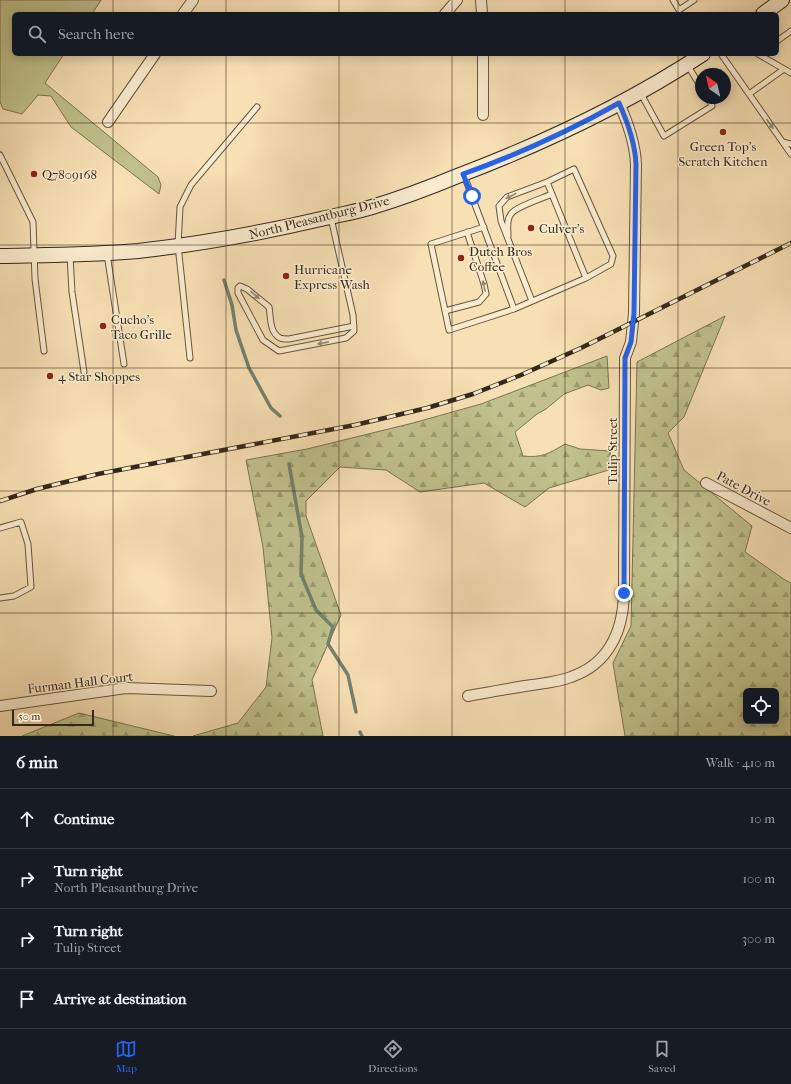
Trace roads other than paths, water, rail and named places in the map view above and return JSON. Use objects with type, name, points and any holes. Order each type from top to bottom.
[{"type":"main road","points":[[766,12],[782,0]]},
{"type":"main road","name":"North Pleasantburg Drive","points":[[0,256],[107,253],[178,246],[253,234],[372,207],[463,174],[539,143],[640,92],[700,56]]},
{"type":"street","points":[[184,12],[193,0]]},
{"type":"street","points":[[447,12],[457,0]]},
{"type":"street","points":[[481,0],[482,12]]},
{"type":"street","points":[[108,122],[154,56]]},
{"type":"street","points":[[483,56],[483,115]]},
{"type":"street","name":"Tulip Street","points":[[468,696],[562,680],[579,674],[596,663],[606,652],[615,639],[621,622],[624,609],[625,358],[631,342],[634,313],[636,164],[635,149],[629,125],[619,103]]},
{"type":"street","name":"Pate Drive","points":[[706,483],[791,528]]},
{"type":"street","name":"Furman Hall Court","points":[[0,706],[126,688],[211,691]]},
{"type":"lane","points":[[673,0],[679,10],[694,0]]},
{"type":"lane","points":[[779,40],[791,31]]},
{"type":"lane","points":[[721,56],[791,154]]},
{"type":"lane","points":[[762,56],[791,73]]},
{"type":"lane","points":[[687,64],[695,77]]},
{"type":"lane","points":[[748,94],[784,69]]},
{"type":"lane","points":[[640,92],[664,136],[712,106],[711,104]]},
{"type":"lane","points":[[190,358],[178,246],[180,206],[191,185],[257,107]]},
{"type":"lane","points":[[783,142],[791,144]]},
{"type":"lane","points":[[0,154],[32,222],[35,285],[44,351]]},
{"type":"lane","points":[[484,227],[431,244],[449,330],[514,309],[586,278],[611,264],[613,256],[574,169],[547,182],[507,197],[499,206],[501,221],[532,301]]},
{"type":"lane","points":[[463,174],[514,309]]},
{"type":"lane","points":[[547,182],[586,278]]},
{"type":"lane","points":[[508,240],[508,221],[511,214],[517,209],[552,194]]},
{"type":"lane","points":[[330,217],[353,315],[354,326],[354,331],[346,338],[279,351],[263,340],[240,300],[238,288],[240,286],[247,289],[269,307],[271,325],[274,332],[280,338],[289,340],[354,326]]},
{"type":"lane","points":[[445,311],[479,302],[486,294],[467,232]]},
{"type":"lane","points":[[107,253],[124,364]]},
{"type":"lane","points":[[70,255],[72,292],[84,372]]},
{"type":"lane","points":[[0,528],[21,522],[28,544],[31,587],[14,596],[0,598]]},
{"type":"waterway","points":[[224,280],[232,305],[236,330],[249,368],[271,408],[280,416]]},
{"type":"waterway","points":[[289,464],[302,537],[301,574],[316,610],[333,627],[328,644],[348,675],[356,712]]},
{"type":"waterway","points":[[360,732],[362,736]]},
{"type":"railway","points":[[0,501],[37,489],[98,474],[355,425],[427,408],[473,394],[521,375],[581,348],[791,243]]},
{"type":"place","name":"Green Top's Scratch Kitchen","points":[[723,132]]},
{"type":"place","name":"Q7809168","points":[[34,174]]},
{"type":"place","name":"Culver's","points":[[531,228]]},
{"type":"place","name":"Dutch Bros Coffee","points":[[461,258]]},
{"type":"place","name":"Hurricane Express Wash","points":[[286,276]]},
{"type":"place","name":"Cucho’s Taco Grille","points":[[103,326]]},
{"type":"place","name":"4 Star Shoppes","points":[[50,376]]}]
